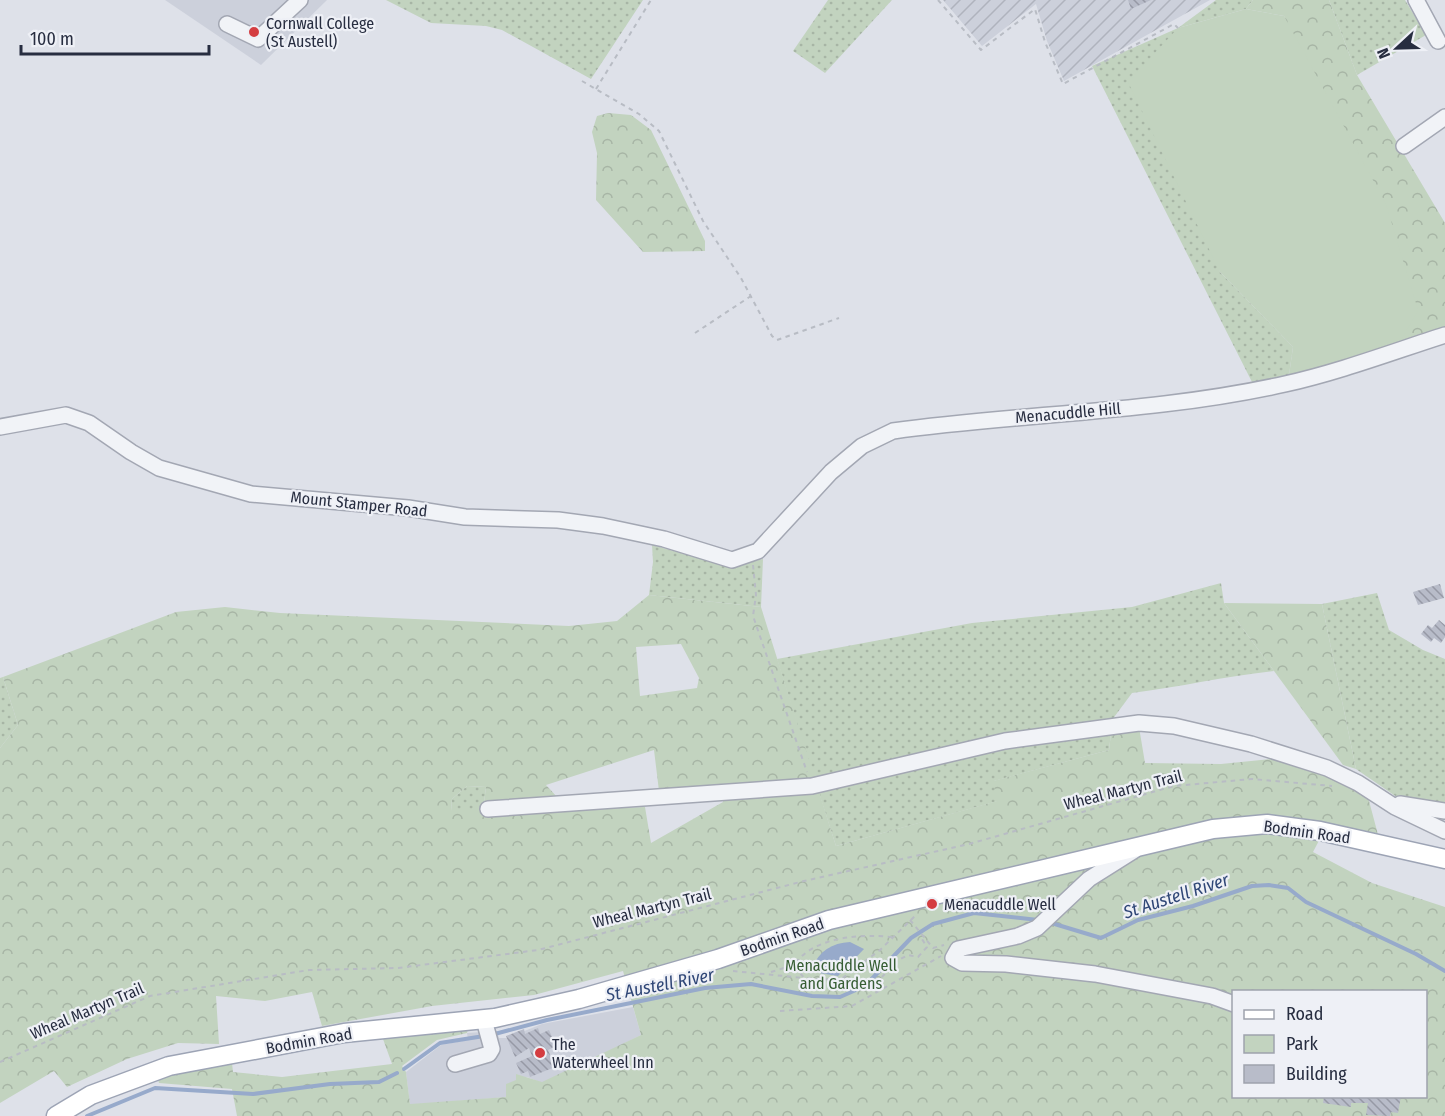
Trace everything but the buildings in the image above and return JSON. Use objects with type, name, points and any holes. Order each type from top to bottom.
[{"type":"main road","name":"Bodmin Road","points":[[56,1116],[91,1095],[128,1080],[189,1061],[344,1033],[486,1030],[579,999],[718,959],[830,920],[1212,829],[1267,824],[1320,831],[1445,858]]},
{"type":"street","points":[[227,24],[258,39],[300,0]]},
{"type":"street","points":[[1416,0],[1438,41]]},
{"type":"street","points":[[1404,146],[1445,117]]},
{"type":"street","name":"Menacuddle Hill","points":[[732,560],[758,551],[831,472],[862,446],[893,431],[1148,405],[1284,384],[1338,370],[1445,335]]},
{"type":"street","name":"Mount Stamper Road","points":[[0,427],[66,415],[89,423],[159,468],[251,494],[408,508],[465,517],[558,520],[592,524],[664,539],[732,560]]},
{"type":"street","points":[[488,809],[812,786],[1005,741],[1139,723],[1174,726],[1284,754],[1327,768],[1445,831]]},
{"type":"street","points":[[1389,802],[1445,811]]},
{"type":"street","points":[[1143,845],[1089,879],[1037,928],[1018,936],[958,949],[953,958],[962,963],[1006,964],[1095,974],[1212,996],[1232,1004]]},
{"type":"street","points":[[455,1065],[484,1058],[492,1049],[486,1030]]},
{"type":"path","points":[[596,89],[651,0]]},
{"type":"path","points":[[938,0],[981,50],[1035,9],[1045,42],[1063,84],[1174,24],[1178,28]]},
{"type":"path","points":[[582,81],[639,114],[658,131],[704,221],[751,296],[772,336],[777,340],[839,318]]},
{"type":"path","points":[[695,333],[751,296]]},
{"type":"path","points":[[750,554],[756,595],[753,616],[812,786]]},
{"type":"path","name":"Wheal Martyn Trail","points":[[0,1062],[150,996],[309,970],[398,968],[538,950],[804,881],[969,844],[1173,786],[1252,779],[1314,784]]},
{"type":"path","points":[[733,970],[840,980],[880,950],[910,920],[924,934],[922,939],[927,947],[918,957],[908,955],[895,962],[876,984]]},
{"type":"path","points":[[768,973],[794,965],[810,950],[849,935],[892,937]]},
{"type":"path","points":[[780,1011],[852,1006],[920,966],[958,949]]},
{"type":"path","points":[[794,965],[804,978]]},
{"type":"shaded area","name":"Cornwall College (St Austell)","points":[[165,0],[327,0],[261,65]]},
{"type":"shaded area","points":[[943,0],[1210,0],[1064,81],[1047,41],[1036,4],[982,46]]},
{"type":"shaded area","points":[[633,1007],[641,1035],[564,1074],[542,1083],[527,1077],[517,1080],[507,1097],[410,1105],[406,1072],[441,1045],[468,1040],[467,1033],[497,1031],[499,1038],[507,1038],[542,1024]]},
{"type":"green space","points":[[386,0],[643,0],[591,79],[502,30],[486,26],[431,23]]},
{"type":"green space","points":[[828,0],[892,0],[825,73],[793,51]]},
{"type":"green space","points":[[1216,0],[1253,0],[1246,9],[1178,28]]},
{"type":"green space","points":[[1253,0],[1329,0],[1357,75],[1445,223],[1445,329],[1399,344],[1284,16],[1246,9]]},
{"type":"green space","points":[[1329,0],[1405,0],[1426,35],[1357,75]]},
{"type":"green space","points":[[1246,9],[1284,16],[1386,204],[1418,310],[1399,344],[1360,358],[1289,375],[1293,347],[1220,272],[1128,82],[1178,28]]},
{"type":"green space","points":[[1178,28],[1220,272],[1293,347],[1289,375],[1252,382],[1092,66]]},
{"type":"green space","points":[[608,113],[631,115],[651,130],[705,241],[705,251],[643,252],[596,200],[597,153],[592,132],[597,116]]},
{"type":"green space","points":[[652,545],[731,567],[763,559],[761,607],[649,595],[653,562]]},
{"type":"green space","points":[[1221,583],[1224,603],[1274,671],[1132,693],[1109,724],[815,782],[777,659],[972,623],[1132,607]]},
{"type":"green space","points":[[1377,593],[1389,630],[1423,650],[1445,659],[1445,807],[1404,802],[1356,769],[1322,604]]},
{"type":"green space","name":"Menacuddle Well and Gardens","points":[[649,595],[761,607],[836,846],[997,801],[993,781],[1109,750],[1112,725],[1138,721],[1145,763],[1221,764],[1271,759],[1330,766],[1368,797],[1381,846],[1323,833],[1313,852],[1372,883],[1445,907],[1445,1116],[237,1116],[232,1089],[159,1083],[155,1070],[231,1054],[233,1072],[282,1077],[392,1064],[379,1028],[471,1018],[467,1033],[437,1040],[402,1066],[406,1072],[410,1104],[506,1097],[506,1084],[516,1080],[516,1074],[542,1082],[641,1035],[623,971],[534,995],[432,1006],[322,1026],[312,992],[265,1001],[216,996],[219,1044],[178,1043],[127,1059],[67,1087],[54,1071],[0,1103],[0,748],[18,725],[3,677],[176,612],[225,607],[280,613],[569,626],[617,621]],"holes":[[[681,644],[699,678],[697,688],[640,696],[636,647]],[[654,750],[659,791],[723,785],[723,802],[651,843],[645,807],[569,810],[546,785]],[[467,786],[486,787],[483,811],[451,811],[452,799]]]},
{"type":"green space","points":[[1224,603],[1322,604],[1356,769],[1343,765]]},
{"type":"green space","points":[[3,677],[18,725],[0,748],[0,678]]},
{"type":"green space","points":[[1112,725],[1109,750],[994,781],[998,801],[836,846],[819,793],[1008,747]]},
{"type":"green space","points":[[467,786],[486,787],[483,811],[451,811],[452,799]]},
{"type":"water","points":[[850,942],[864,949],[838,976],[819,973],[812,968],[818,957],[827,949],[837,944]]},
{"type":"waterway","name":"St Austell River","points":[[1048,922],[1101,938],[1138,920],[1193,906],[1252,886],[1269,885],[1288,888],[1306,902],[1416,954],[1445,971]]},
{"type":"waterway","name":"St Austell River","points":[[491,1035],[547,1020],[705,988],[751,984],[812,996],[840,997],[865,986],[911,938],[933,924],[974,913],[1038,920]]},
{"type":"waterway","name":"St Austell River","points":[[404,1069],[440,1043],[484,1036]]},
{"type":"waterway","name":"St Austell River","points":[[87,1116],[155,1088],[253,1094],[330,1084],[379,1082],[397,1073]]},
{"type":"place","name":"Cornwall College (St Austell)","points":[[254,32]]},
{"type":"place","name":"Menacuddle Well","points":[[932,904]]},
{"type":"place","name":"The Waterwheel Inn","points":[[540,1053]]}]
